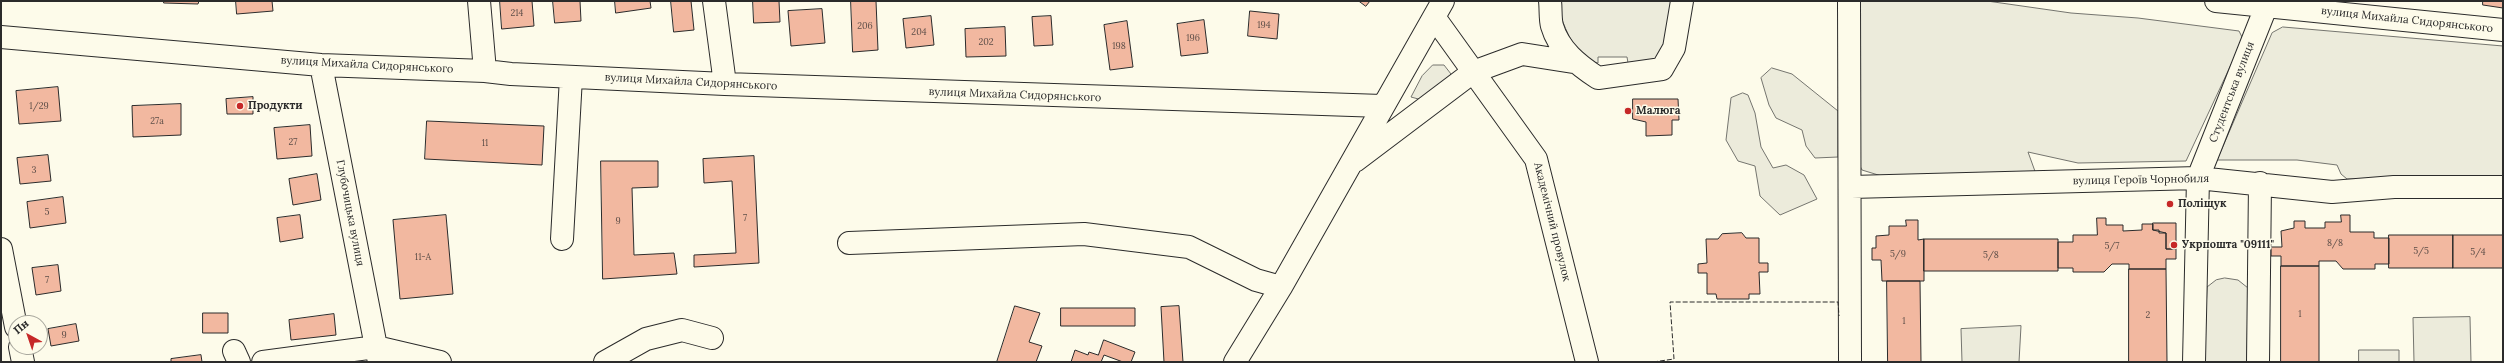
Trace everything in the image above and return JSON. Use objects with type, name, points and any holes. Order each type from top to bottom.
[{"type":"street","points":[[479,1],[485,71]]},
{"type":"street","points":[[714,1],[725,84]]},
{"type":"street","points":[[1550,1],[1552,26],[1574,62],[1598,78],[1662,68],[1674,48],[1682,1]]},
{"type":"street","points":[[1849,1],[1850,362]]},
{"type":"street","name":"вулиця Михайла Сидорянського","points":[[2216,1],[2503,30]]},
{"type":"street","name":"Студентська вулиця","points":[[2198,178],[2266,6]]},
{"type":"street","points":[[1235,362],[1281,287],[1438,9]]},
{"type":"street","name":"Академічний провулок","points":[[1438,9],[1473,72],[1536,159],[1587,362]]},
{"type":"street","name":"вулиця Михайла Сидорянського","points":[[1,37],[321,65],[485,71],[571,77],[725,84],[1382,106]]},
{"type":"street","points":[[1349,165],[1473,72],[1522,54],[1574,62]]},
{"type":"street","name":"Глубочицька вулиця","points":[[321,65],[377,354]]},
{"type":"street","points":[[562,239],[571,77]]},
{"type":"street","points":[[2194,362],[2198,178]]},
{"type":"street","name":"вулиця Героїв Чорнобиля","points":[[1850,186],[2198,178],[2260,183],[2332,192],[2394,187],[2503,187]]},
{"type":"street","points":[[2258,362],[2260,183]]},
{"type":"street","points":[[849,243],[1084,234],[1188,247],[1256,280],[1281,287]]},
{"type":"street","points":[[1,249],[14,315]]},
{"type":"street","points":[[605,362],[646,339],[682,330],[712,338]]},
{"type":"street","points":[[263,362],[377,354],[440,362]]},
{"type":"shaded area","points":[[1556,1],[1681,1],[1680,55],[1628,63],[1627,57],[1598,57],[1598,63],[1590,60],[1582,55],[1570,38]]},
{"type":"shaded area","points":[[1860,1],[1987,1],[2071,13],[2138,18],[2239,31],[2243,39],[2186,161],[2078,163],[2028,152],[2036,174],[1888,178],[1862,170],[1857,160]]},
{"type":"shaded area","points":[[2283,27],[2503,46],[2503,179],[2347,179],[2341,174],[2337,165],[2297,160],[2217,160],[2272,33]]},
{"type":"shaded area","points":[[1433,65],[1444,65],[1451,74],[1448,85],[1422,100],[1411,97],[1422,76]]},
{"type":"shaded area","points":[[1772,68],[1792,74],[1838,111],[1838,157],[1815,158],[1806,146],[1802,130],[1776,118],[1769,105],[1761,78]]},
{"type":"shaded area","points":[[1743,93],[1748,95],[1755,113],[1761,147],[1773,168],[1786,165],[1804,175],[1817,199],[1780,215],[1760,196],[1755,166],[1738,161],[1726,140],[1731,98]]},
{"type":"shaded area","points":[[2225,278],[2238,280],[2248,288],[2247,362],[2204,362],[2207,287],[2216,280]]},
{"type":"shaded area","points":[[2470,317],[2471,362],[2414,362],[2413,318]]},
{"type":"shaded area","points":[[2021,326],[2019,362],[1962,362],[1961,329]]},
{"type":"shaded area","points":[[2359,350],[2399,350],[2399,362],[2359,362]]},
{"type":"building","points":[[164,1],[199,1],[198,4],[164,3]]},
{"type":"building","points":[[236,1],[272,1],[273,11],[237,14]]},
{"type":"building","points":[[500,1],[532,1],[534,26],[502,29]]},
{"type":"building","points":[[553,1],[580,1],[581,21],[555,23]]},
{"type":"building","points":[[615,1],[650,1],[651,8],[616,13]]},
{"type":"building","points":[[671,1],[691,1],[694,30],[674,32]]},
{"type":"building","points":[[753,1],[779,1],[780,22],[754,23]]},
{"type":"building","points":[[851,1],[876,1],[878,50],[853,52]]},
{"type":"building","points":[[1359,1],[1370,1],[1366,6]]},
{"type":"building","points":[[2483,1],[2503,1],[2503,8],[2483,5]]},
{"type":"building","points":[[822,9],[825,43],[791,46],[788,11]]},
{"type":"building","points":[[1250,11],[1279,14],[1277,39],[1248,36]]},
{"type":"building","points":[[931,16],[934,45],[906,48],[903,19]]},
{"type":"building","points":[[1051,16],[1053,45],[1034,46],[1032,17]]},
{"type":"building","points":[[1204,20],[1208,53],[1181,56],[1177,24]]},
{"type":"building","points":[[1127,21],[1133,67],[1110,70],[1104,25]]},
{"type":"building","points":[[1005,27],[1006,56],[966,57],[965,29]]},
{"type":"building","points":[[58,87],[61,121],[19,124],[16,91]]},
{"type":"building","name":"Продукти","points":[[253,97],[253,114],[227,114],[226,99]]},
{"type":"building","points":[[1633,99],[1678,99],[1679,120],[1672,120],[1672,135],[1646,136],[1646,122],[1633,119]]},
{"type":"building","points":[[181,104],[181,135],[133,137],[132,106]]},
{"type":"building","points":[[427,121],[544,126],[542,165],[425,159]]},
{"type":"building","points":[[310,125],[312,156],[277,159],[274,128]]},
{"type":"building","points":[[48,155],[51,181],[20,184],[17,158]]},
{"type":"building","points":[[754,156],[759,263],[694,267],[694,255],[736,253],[732,181],[704,183],[703,159]]},
{"type":"building","points":[[601,161],[658,161],[658,187],[632,188],[634,255],[674,253],[677,274],[603,279]]},
{"type":"building","points":[[317,174],[321,200],[293,205],[289,179]]},
{"type":"building","points":[[63,197],[66,223],[30,228],[27,202]]},
{"type":"building","points":[[300,215],[303,238],[280,242],[277,218]]},
{"type":"building","points":[[446,215],[453,294],[400,299],[393,220]]},
{"type":"building","points":[[2341,215],[2350,215],[2350,232],[2374,232],[2374,238],[2389,238],[2389,264],[2375,264],[2375,269],[2343,269],[2336,261],[2319,261],[2319,266],[2281,266],[2281,256],[2271,256],[2271,247],[2282,247],[2281,231],[2294,228],[2294,221],[2305,221],[2305,228],[2325,228],[2325,222],[2341,222]]},
{"type":"building","points":[[2097,218],[2106,218],[2106,225],[2123,225],[2123,231],[2142,230],[2142,224],[2153,224],[2153,230],[2166,233],[2166,249],[2176,249],[2176,259],[2166,259],[2166,269],[2129,269],[2129,264],[2112,264],[2104,272],[2073,272],[2073,268],[2058,268],[2058,242],[2073,242],[2073,235],[2097,235]]},
{"type":"building","points":[[1906,220],[1918,220],[1918,240],[1924,239],[1924,281],[1882,281],[1881,260],[1872,260],[1872,248],[1876,248],[1876,236],[1889,235],[1889,226],[1906,226]]},
{"type":"building","points":[[2153,223],[2176,223],[2176,249],[2166,249],[2166,233],[2159,233],[2159,230],[2153,230]]},
{"type":"building","points":[[1742,233],[1746,238],[1759,238],[1759,263],[1768,263],[1768,272],[1759,272],[1760,294],[1749,294],[1749,299],[1717,299],[1716,294],[1707,294],[1707,273],[1698,273],[1698,264],[1707,263],[1706,239],[1718,239],[1722,234]]},
{"type":"building","points":[[2389,235],[2453,235],[2453,268],[2389,268]]},
{"type":"building","points":[[2453,235],[2503,235],[2503,268],[2453,268]]},
{"type":"building","points":[[1924,239],[2058,239],[2058,271],[1924,271]]},
{"type":"building","points":[[58,265],[61,291],[36,295],[32,268]]},
{"type":"building","points":[[2281,266],[2319,266],[2319,362],[2281,362]]},
{"type":"building","points":[[2129,269],[2166,269],[2167,362],[2129,362]]},
{"type":"building","points":[[1887,281],[1920,281],[1921,362],[1888,362]]},
{"type":"building","points":[[1015,306],[1040,313],[1029,342],[1042,346],[1036,362],[997,362]]},
{"type":"building","points":[[1179,306],[1183,362],[1164,362],[1161,307]]},
{"type":"building","points":[[1061,308],[1135,308],[1135,326],[1061,326]]},
{"type":"building","points":[[203,313],[228,313],[228,333],[203,333]]},
{"type":"building","points":[[334,314],[336,335],[291,340],[289,320]]},
{"type":"building","points":[[76,324],[79,341],[51,346],[48,329]]},
{"type":"building","points":[[1104,340],[1135,352],[1131,362],[1123,362],[1104,355],[1101,362],[1071,362],[1075,350],[1088,355],[1089,352],[1098,355]]},
{"type":"building","points":[[201,355],[202,362],[171,362],[171,359]]},
{"type":"fence","points":[[1653,362],[1674,359],[1670,302],[1838,302],[1839,316]]},
{"type":"place","name":"Продукти","points":[[240,106]]},
{"type":"place","name":"Малюга","points":[[1628,111]]},
{"type":"place","name":"Поліщук","points":[[2170,204]]},
{"type":"place","name":"Укрпошта \"09111\"","points":[[2174,245]]}]
